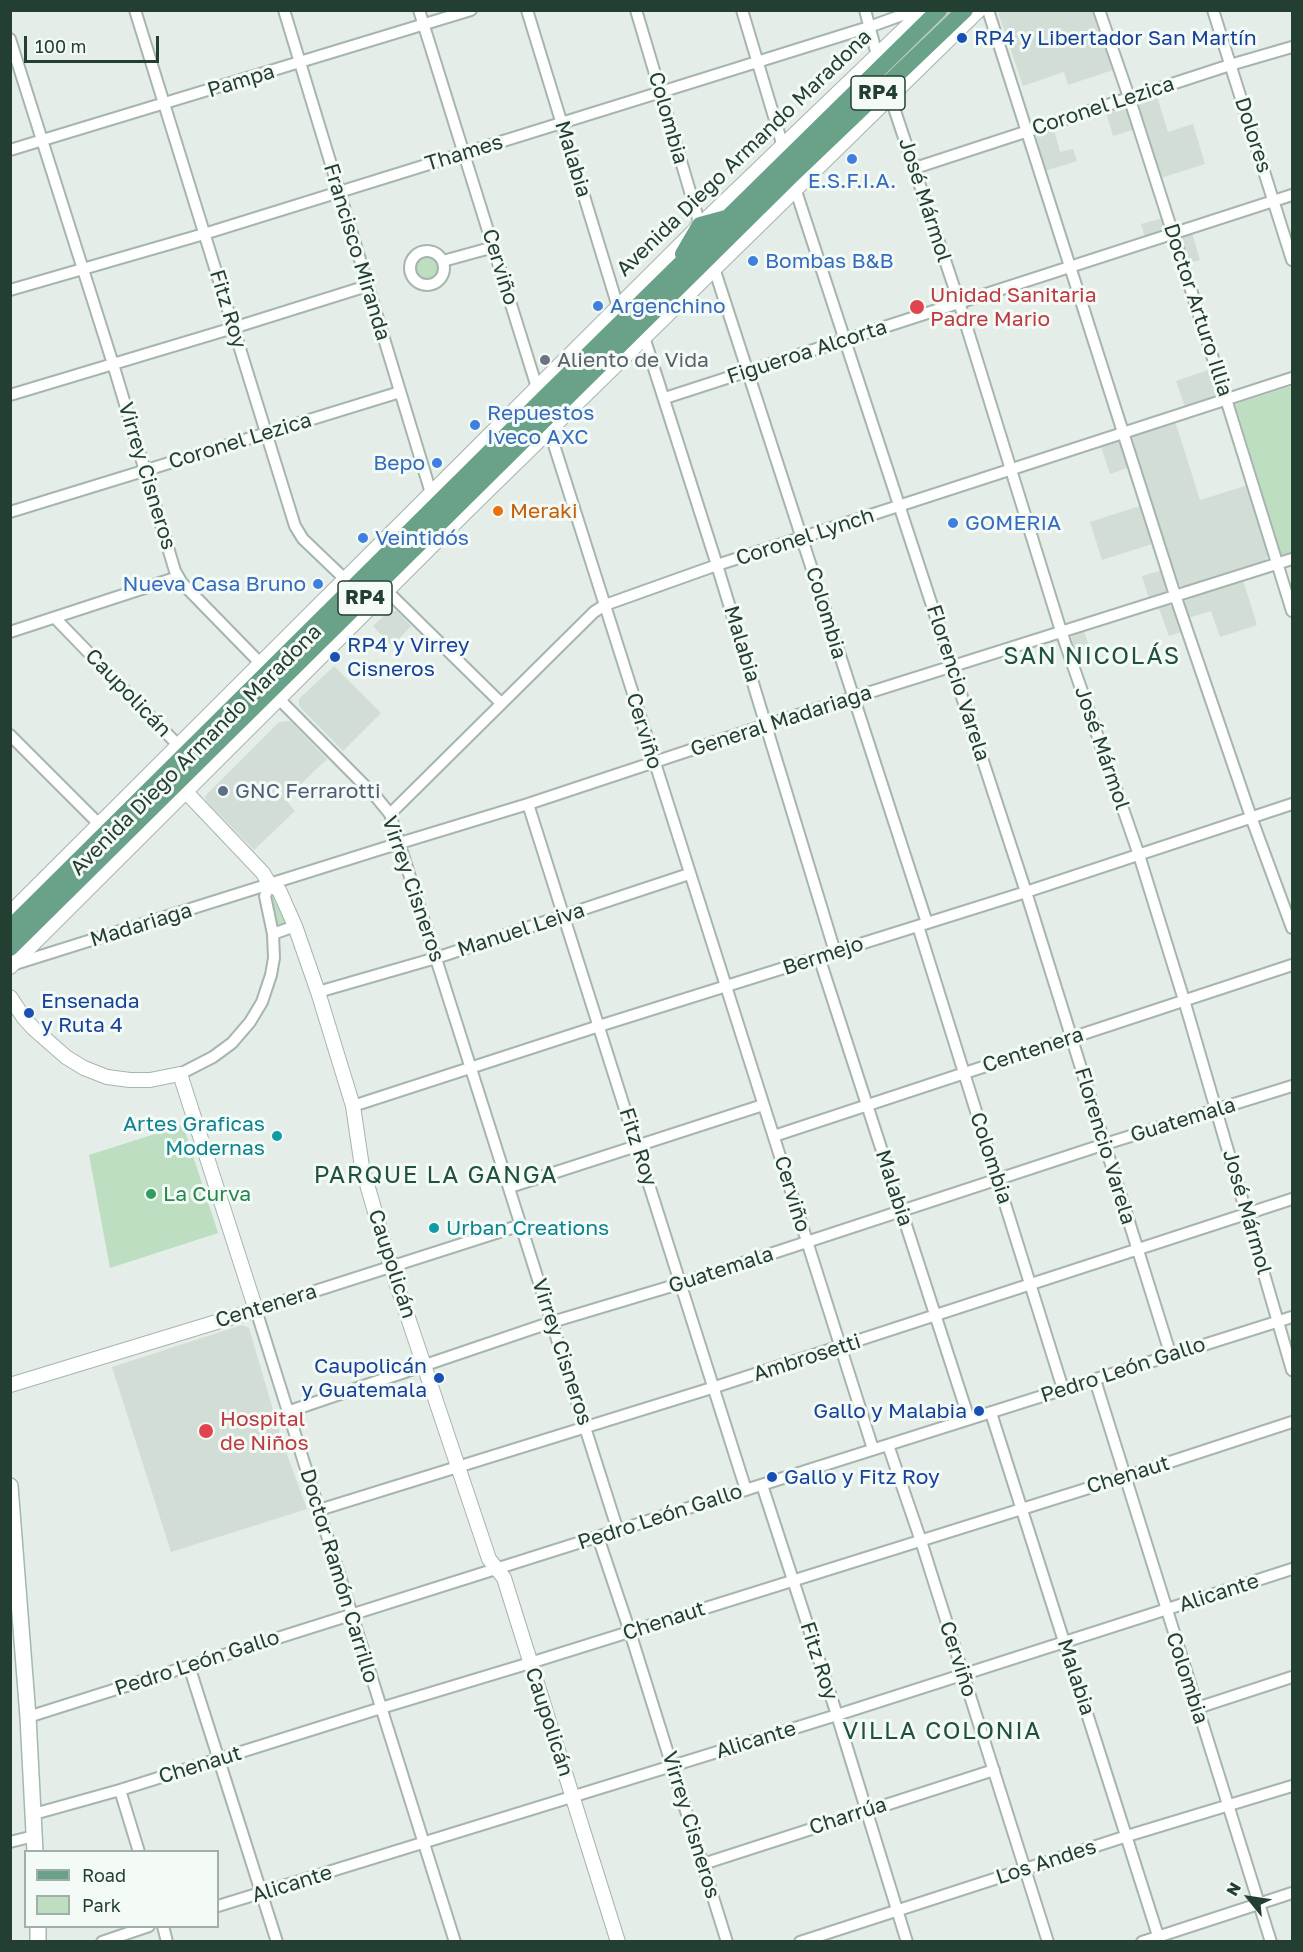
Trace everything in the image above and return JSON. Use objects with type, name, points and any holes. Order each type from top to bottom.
[{"type":"main road","name":"Avenida Diego Armando Maradona","points":[[10,928],[180,751],[321,642],[384,587],[547,425],[575,390],[638,335],[789,168],[939,10]]},
{"type":"main road","name":"Avenida Diego Armando Maradona","points":[[10,948],[185,785],[349,584],[539,394],[730,217],[842,127],[965,10]]},
{"type":"main road","points":[[842,127],[890,96],[916,57]]},
{"type":"main road","points":[[671,274],[700,225],[730,217]]},
{"type":"main road","points":[[575,390],[607,374],[638,335]]},
{"type":"main road","points":[[468,510],[547,425]]},
{"type":"main road","points":[[321,642],[362,616],[384,587]]},
{"type":"main road","points":[[10,1486],[16,1649],[28,1717],[35,1850]]},
{"type":"street","name":"Fitz Roy","points":[[135,10],[298,532],[349,584]]},
{"type":"street","name":"Francisco Miranda","points":[[284,10],[431,493]]},
{"type":"street","name":"Cerviño","points":[[420,10],[547,425],[873,1449]]},
{"type":"street","name":"Pampa","points":[[10,150],[471,10]]},
{"type":"street","name":"Malabia","points":[[526,10],[618,307]]},
{"type":"street","name":"Colombia","points":[[636,10],[700,225]]},
{"type":"street","name":"Florencio Varela","points":[[742,10],[789,168],[1026,892],[1171,1356]]},
{"type":"street","points":[[865,10],[877,55]]},
{"type":"street","name":"Thames","points":[[10,290],[204,234],[758,62],[916,10]]},
{"type":"street","name":"Avenida Diego Armando Maradona","points":[[638,335],[714,268],[877,55],[924,10]]},
{"type":"street","name":"Avenida Diego Armando Maradona","points":[[349,584],[431,493],[539,394],[618,307],[700,225],[789,168],[890,96],[979,10]]},
{"type":"street","points":[[988,10],[1175,595],[1251,817],[1293,928]]},
{"type":"street","name":"Doctor Arturo Illia","points":[[1099,10],[1293,611]]},
{"type":"street","name":"Dolores","points":[[1213,10],[1293,260]]},
{"type":"street","name":"Virrey Cisneros","points":[[10,39],[178,577],[269,682],[378,798],[390,814],[618,1531]]},
{"type":"street","name":"Coronel Lezica","points":[[915,168],[1230,65],[1293,47]]},
{"type":"street","name":"José Mármol","points":[[890,96],[959,302],[1061,631],[1139,855],[1293,1370]]},
{"type":"street","name":"Figueroa Alcorta","points":[[664,398],[1293,195]]},
{"type":"street","points":[[443,261],[494,247]]},
{"type":"street","name":"Colombia","points":[[714,268],[803,537],[922,925],[963,1073],[1063,1389]]},
{"type":"street","points":[[10,395],[367,286]]},
{"type":"street","name":"Malabia","points":[[638,335],[664,398],[835,952]]},
{"type":"street","name":"Avenida Diego Armando Maradona","points":[[547,425],[607,374]]},
{"type":"street","name":"Coronel Lynch","points":[[390,814],[594,612],[604,605],[717,565],[1293,378]]},
{"type":"street","name":"Coronel Lezica","points":[[10,512],[400,392]]},
{"type":"street","name":"Avenida Diego Armando Maradona","points":[[384,587],[468,510]]},
{"type":"street","name":"General Madariaga","points":[[270,885],[528,804],[766,725],[1293,559]]},
{"type":"street","points":[[10,632],[178,577]]},
{"type":"street","points":[[384,587],[501,704]]},
{"type":"street","name":"Avenida Diego Armando Maradona","points":[[269,682],[362,616]]},
{"type":"street","name":"Caupolicán","points":[[56,618],[180,751],[185,785],[263,873],[270,885],[279,890],[295,926],[353,1106],[362,1167],[391,1267],[489,1559],[504,1578],[618,1941]]},
{"type":"street","points":[[10,735],[99,824]]},
{"type":"street","name":"Avenida Diego Armando Maradona","points":[[10,913],[99,824],[180,751]]},
{"type":"street","name":"Avenida Diego Armando Maradona","points":[[11,966],[185,785]]},
{"type":"street","name":"Fitz Roy","points":[[528,804],[747,1490]]},
{"type":"street","name":"Bermejo","points":[[353,1106],[1026,892],[1293,804]]},
{"type":"street","name":"Manuel Leiva","points":[[318,992],[436,958],[689,874]]},
{"type":"street","points":[[10,997],[24,1018],[40,1035],[66,1057],[84,1068],[107,1077],[130,1080],[150,1080],[180,1074],[213,1058],[232,1042],[250,1022],[262,1002],[274,958],[273,934],[265,896],[270,885]]},
{"type":"street","name":"Madariaga","points":[[11,966],[270,885]]},
{"type":"street","points":[[273,934],[295,926]]},
{"type":"street","name":"Malabia","points":[[819,957],[969,1419]]},
{"type":"street","name":"Centenera","points":[[774,1136],[868,1107],[963,1073],[1293,965]]},
{"type":"street","name":"Doctor Ramón Carrillo","points":[[180,1074],[455,1941]]},
{"type":"street","name":"Guatemala","points":[[287,1412],[552,1322],[682,1283],[1105,1144],[1293,1086]]},
{"type":"street","points":[[510,1187],[763,1105]]},
{"type":"street","name":"Ambrosetti","points":[[320,1510],[715,1387],[1293,1199]]},
{"type":"street","name":"Centenera","points":[[10,1385],[256,1310],[521,1225]]},
{"type":"street","name":"Pedro León Gallo","points":[[28,1717],[1293,1317]]},
{"type":"street","name":"Colombia","points":[[1095,1380],[1271,1941]]},
{"type":"street","name":"Malabia","points":[[991,1413],[1160,1939]]},
{"type":"street","name":"Chenaut","points":[[34,1814],[120,1790],[630,1632],[1124,1478],[1293,1422]]},
{"type":"street","name":"Cerviño","points":[[888,1445],[921,1541],[1048,1941]]},
{"type":"street","name":"Fitz Roy","points":[[762,1485],[907,1941]]},
{"type":"street","name":"Virrey Cisneros","points":[[598,1538],[630,1632],[727,1941]]},
{"type":"street","name":"Alicante","points":[[219,1906],[837,1715],[1293,1569]]},
{"type":"street","points":[[189,1666],[277,1941]]},
{"type":"street","points":[[1197,1708],[1293,1677]]},
{"type":"street","name":"Charrúa","points":[[703,1864],[994,1770]]},
{"type":"street","name":"Los Andes","points":[[800,1941],[1127,1836],[1293,1786]]},
{"type":"street","points":[[120,1790],[139,1850]]},
{"type":"street","points":[[10,1842],[34,1836]]},
{"type":"street","points":[[1142,1941],[1160,1939],[1293,1893]]},
{"type":"street","points":[[102,1941],[143,1928]]},
{"type":"shaded area","points":[[1000,10],[1093,11],[1116,69],[1068,85],[1064,72],[1023,86],[999,15]]},
{"type":"shaded area","points":[[1156,93],[1168,132],[1193,124],[1205,164],[1161,178],[1137,105],[1140,99]]},
{"type":"shaded area","points":[[1121,104],[1129,109],[1135,129],[1113,136],[1105,109]]},
{"type":"shaded area","points":[[1053,126],[1060,152],[1073,149],[1077,161],[1045,171],[1036,135]]},
{"type":"shaded area","points":[[1163,218],[1162,232],[1145,237],[1141,224]]},
{"type":"shaded area","points":[[1192,233],[1200,260],[1187,264],[1180,242],[1182,237]]},
{"type":"shaded area","points":[[1211,369],[1217,388],[1216,395],[1185,407],[1176,381]]},
{"type":"shaded area","points":[[1175,421],[1200,500],[1248,485],[1269,553],[1264,563],[1186,589],[1176,582],[1132,438],[1138,432]]},
{"type":"shaded area","points":[[1115,439],[1123,445],[1130,467],[1110,474],[1100,444]]},
{"type":"shaded area","points":[[1143,505],[1155,543],[1102,560],[1090,522]]},
{"type":"shaded area","points":[[1163,570],[1167,585],[1165,593],[1149,599],[1142,576]]},
{"type":"shaded area","points":[[1243,580],[1257,625],[1220,637],[1211,611],[1188,618],[1184,605],[1186,599]]},
{"type":"shaded area","points":[[1167,604],[1176,608],[1184,631],[1169,636],[1158,606]]},
{"type":"shaded area","points":[[389,611],[397,611],[411,626],[392,646],[373,626]]},
{"type":"shaded area","points":[[1084,631],[1091,652],[1077,656],[1071,638],[1075,633]]},
{"type":"shaded area","points":[[334,666],[381,713],[343,751],[299,706],[299,699]]},
{"type":"shaded area","points":[[290,721],[327,759],[285,799],[295,811],[254,850],[206,801],[205,796],[279,722]]},
{"type":"shaded area","name":"Hospital de Niños","points":[[242,1325],[249,1328],[283,1444],[307,1509],[171,1552],[112,1367]]},
{"type":"green space","points":[[427,256],[435,260],[439,268],[435,276],[427,280],[419,276],[415,268],[419,260]]},
{"type":"green space","points":[[1292,386],[1292,554],[1282,557],[1235,404]]},
{"type":"green space","points":[[274,894],[287,924],[276,928],[269,904],[270,895]]},
{"type":"green space","name":"La Curva","points":[[183,1125],[218,1233],[110,1268],[89,1155]]},
{"type":"place","name":"RP4 y Libertador San Martín","points":[[962,38]]},
{"type":"place","name":"E.S.F.I.A.","points":[[852,159]]},
{"type":"place","name":"Bombas B&B","points":[[753,261]]},
{"type":"place","name":"Argenchino","points":[[598,306]]},
{"type":"place","name":"Unidad Sanitaria Padre Mario","points":[[917,307]]},
{"type":"place","name":"Aliento de Vida","points":[[545,360]]},
{"type":"place","name":"Repuestos Iveco AXC","points":[[475,425]]},
{"type":"place","name":"Bepo","points":[[437,463]]},
{"type":"place","name":"Meraki","points":[[498,511]]},
{"type":"place","name":"GOMERIA","points":[[953,523]]},
{"type":"place","name":"Veintidós","points":[[363,538]]},
{"type":"place","name":"Nueva Casa Bruno","points":[[318,584]]},
{"type":"place","name":"RP4 y Virrey Cisneros","points":[[335,657]]},
{"type":"place","name":"GNC Ferrarotti","points":[[223,791]]},
{"type":"place","name":"Ensenada y Ruta 4","points":[[29,1013]]},
{"type":"place","name":"Artes Graficas Modernas","points":[[277,1136]]},
{"type":"place","name":"La Curva","points":[[151,1194]]},
{"type":"place","name":"Urban Creations","points":[[434,1228]]},
{"type":"place","name":"Caupolicán y Guatemala","points":[[439,1378]]},
{"type":"place","name":"Gallo y Malabia","points":[[979,1411]]},
{"type":"place","name":"Hospital de Niños","points":[[206,1431]]},
{"type":"place","name":"Gallo y Fitz Roy","points":[[772,1477]]},
{"type":"district","name":"SAN NICOLÁS","points":[[1092,656]]},
{"type":"district","name":"PARQUE LA GANGA","points":[[436,1175]]},
{"type":"district","name":"VILLA COLONIA","points":[[942,1731]]}]
